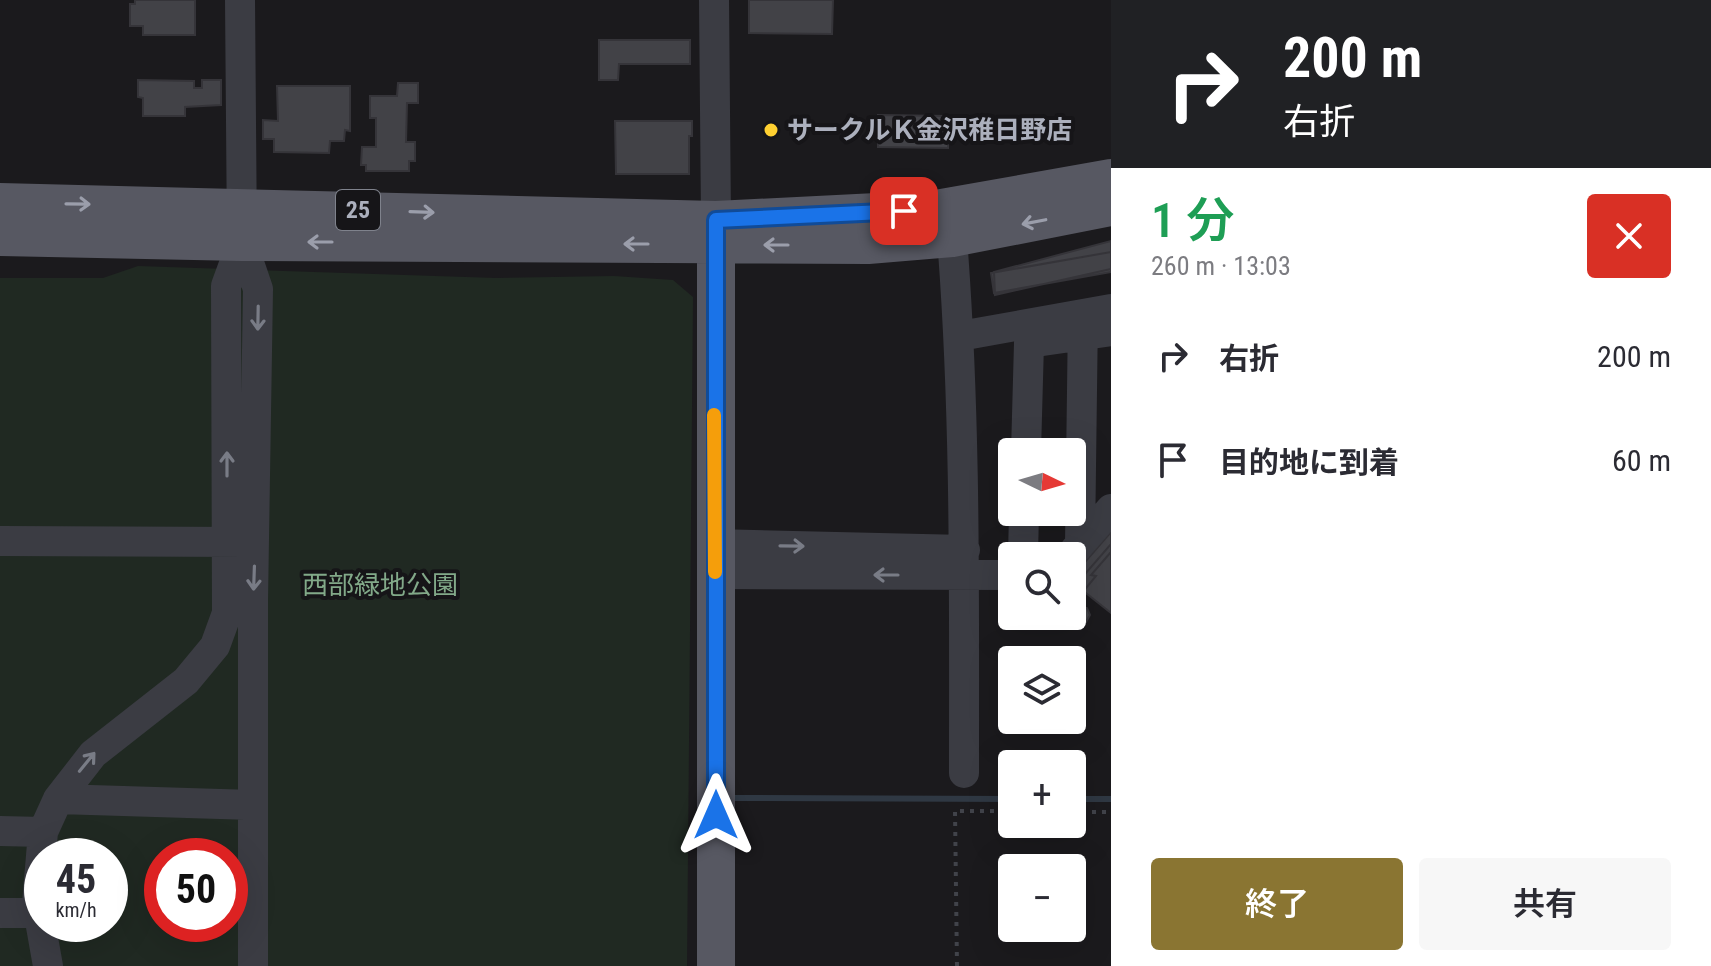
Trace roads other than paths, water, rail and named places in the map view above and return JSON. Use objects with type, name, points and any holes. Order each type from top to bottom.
[{"type":"main road","name":"25","points":[[715,232],[936,209],[1111,178]]},
{"type":"main road","name":"25","points":[[0,202],[243,225]]},
{"type":"main road","name":"25","points":[[0,237],[243,225],[715,232],[868,245],[952,238],[1111,207]]},
{"type":"main road","points":[[715,232],[716,966]]},
{"type":"street","points":[[42,838],[58,799],[93,754],[186,681],[215,646],[227,613],[242,542],[258,289],[243,225],[240,0]]},
{"type":"street","points":[[714,0],[715,232]]},
{"type":"street","points":[[952,238],[960,336],[964,773]]},
{"type":"street","points":[[960,336],[1097,322]]},
{"type":"street","points":[[1026,438],[1029,343],[1097,322]]},
{"type":"street","points":[[1075,542],[1097,322]]},
{"type":"street","points":[[1081,542],[1111,509]]},
{"type":"street","points":[[0,541],[242,542]]},
{"type":"street","points":[[231,966],[253,956],[253,601],[242,542]]},
{"type":"street","points":[[714,559],[964,562],[998,571]]},
{"type":"street","points":[[58,799],[253,805]]},
{"type":"street","points":[[0,831],[43,832]]},
{"type":"street","points":[[0,913],[24,913]]},
{"type":"street","points":[[44,942],[48,966]]},
{"type":"waterway","points":[[733,798],[998,799]]},
{"type":"waterway","points":[[1086,799],[1111,799]]},
{"type":"place","name":"サークルＫ金沢稚日野店","points":[[771,130]]},
{"type":"park label","name":"西部緑地公園","points":[[380,585]]}]
